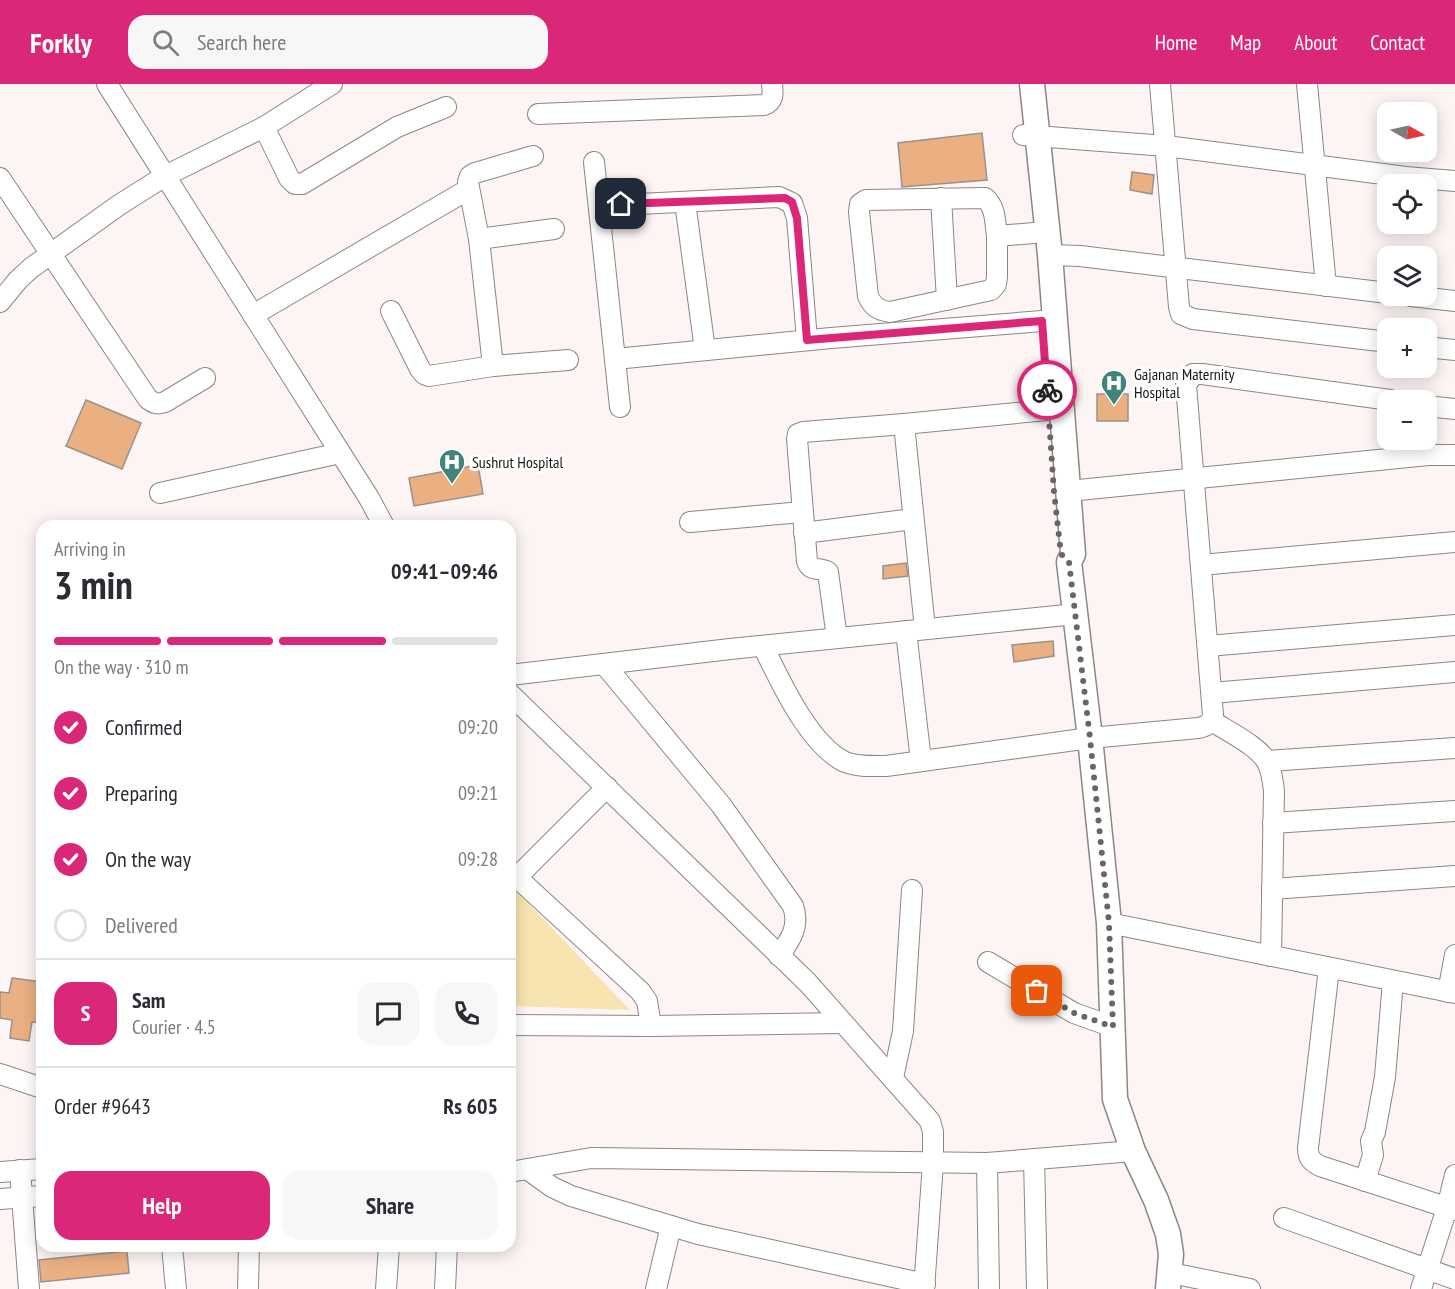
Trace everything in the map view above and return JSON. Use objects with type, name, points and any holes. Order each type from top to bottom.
[{"type":"main road","points":[[1017,84],[1030,135],[1050,255],[1073,554],[1069,562],[1109,923],[1115,1099],[1133,1151],[1156,1200],[1168,1234],[1171,1254],[1169,1281]]},
{"type":"main road","points":[[1032,84],[1030,135],[1034,233],[1047,410],[1061,554],[1069,562]]},
{"type":"street","points":[[107,84],[380,520]]},
{"type":"street","points":[[0,302],[31,268],[119,205],[165,176],[264,127],[332,84]]},
{"type":"street","points":[[538,114],[764,105],[770,103],[772,99],[772,84]]},
{"type":"street","points":[[1160,84],[1181,314],[1186,317],[1377,341]]},
{"type":"street","points":[[1307,84],[1326,286]]},
{"type":"street","points":[[264,127],[289,178],[295,184],[302,184],[397,127],[446,107]]},
{"type":"street","points":[[1030,135],[1166,146],[1406,177],[1455,181]]},
{"type":"street","points":[[493,366],[479,239],[468,182],[470,176],[475,173],[533,156]]},
{"type":"street","points":[[594,162],[621,407]]},
{"type":"street","points":[[2,184],[148,399],[153,403],[165,402],[205,378]]},
{"type":"street","points":[[253,315],[469,189]]},
{"type":"street","points":[[599,206],[779,197],[792,202],[797,218],[807,340]]},
{"type":"street","points":[[941,198],[947,300]]},
{"type":"street","points":[[941,198],[985,198],[991,203],[997,236],[996,284],[992,290],[890,312],[872,306],[868,296],[860,204],[866,200],[941,198]]},
{"type":"street","points":[[685,201],[705,350]]},
{"type":"street","points":[[479,239],[554,229]]},
{"type":"street","points":[[997,236],[1034,233]]},
{"type":"street","points":[[1050,255],[1080,256],[1377,292]]},
{"type":"street","points":[[1437,299],[1455,301]]},
{"type":"street","points":[[391,311],[424,374],[437,375],[493,366],[568,360]]},
{"type":"street","points":[[615,359],[807,340],[1042,321]]},
{"type":"street","points":[[1437,348],[1455,350]]},
{"type":"street","points":[[763,646],[788,696],[813,733],[831,753],[847,763],[886,766],[1090,738],[1198,729],[1207,726],[1214,715],[1186,385],[1188,379],[1193,374],[1377,398]]},
{"type":"street","points":[[1437,408],[1455,410]]},
{"type":"street","points":[[837,638],[828,572],[808,566],[802,512],[798,434],[1047,410]]},
{"type":"street","points":[[904,424],[913,519],[921,761]]},
{"type":"street","points":[[160,493],[340,453]]},
{"type":"street","points":[[1069,491],[1428,455],[1455,455]]},
{"type":"street","points":[[690,522],[802,512]]},
{"type":"street","points":[[804,532],[913,519]]},
{"type":"street","points":[[1201,565],[1455,542]]},
{"type":"street","points":[[516,674],[1076,614]]},
{"type":"street","points":[[1208,645],[1455,624]]},
{"type":"street","points":[[604,664],[721,805],[793,906],[796,927],[780,956]]},
{"type":"street","points":[[1212,693],[1455,672]]},
{"type":"street","points":[[516,700],[808,983],[930,1121],[933,1132],[933,1163],[925,1286],[698,1234],[571,1196],[519,1171]]},
{"type":"street","points":[[1212,721],[1255,749],[1268,761],[1274,791],[1271,956]]},
{"type":"street","points":[[1268,761],[1455,748]]},
{"type":"street","points":[[516,871],[607,787]]},
{"type":"street","points":[[1273,823],[1455,811]]},
{"type":"street","points":[[1272,889],[1455,876]]},
{"type":"street","points":[[516,877],[640,991],[647,1001],[651,1026]]},
{"type":"street","points":[[893,1078],[903,1031],[912,891]]},
{"type":"street","points":[[1109,923],[1452,993],[1455,955]]},
{"type":"street","points":[[988,962],[1074,1013],[1113,1027]]},
{"type":"street","points":[[1329,968],[1308,1157],[1320,1166],[1451,1209]]},
{"type":"street","points":[[1365,1181],[1373,1155],[1371,1141],[1375,1132],[1385,1077],[1393,981]]},
{"type":"street","points":[[516,1025],[651,1026],[843,1023]]},
{"type":"street","points":[[0,1074],[36,1086]]},
{"type":"street","points":[[519,1171],[591,1158],[987,1163],[1133,1151]]},
{"type":"street","points":[[1034,1159],[1037,1289]]},
{"type":"street","points":[[987,1163],[989,1289]]},
{"type":"street","points":[[0,1172],[36,1169]]},
{"type":"street","points":[[20,1170],[29,1289]]},
{"type":"street","points":[[1421,1289],[1451,1209],[1455,1175]]},
{"type":"street","points":[[0,1199],[36,1197]]},
{"type":"street","points":[[1284,1218],[1455,1279]]},
{"type":"street","points":[[656,1289],[671,1226]]},
{"type":"street","points":[[173,1252],[176,1289]]},
{"type":"street","points":[[248,1289],[249,1252]]},
{"type":"street","points":[[386,1289],[388,1252]]},
{"type":"street","points":[[445,1289],[447,1252]]},
{"type":"street","points":[[1169,1281],[1250,1289]]},
{"type":"shaded area","points":[[516,890],[630,1010],[516,1006]]},
{"type":"building","points":[[982,133],[987,180],[902,187],[898,143]]},
{"type":"building","points":[[1132,172],[1154,175],[1152,194],[1130,190]]},
{"type":"building","points":[[1097,394],[1128,394],[1128,421],[1097,421]]},
{"type":"building","points":[[86,400],[141,423],[122,469],[66,446]]},
{"type":"building","points":[[478,465],[483,494],[414,506],[409,478]]},
{"type":"building","points":[[906,563],[908,576],[883,579],[883,566]]},
{"type":"building","points":[[1053,641],[1054,656],[1014,662],[1012,645]]},
{"type":"building","points":[[12,978],[36,981],[36,1022],[32,1022],[29,1041],[10,1038],[12,1020],[0,1018],[0,992],[9,993]]},
{"type":"building","points":[[127,1252],[129,1273],[41,1282],[39,1260]]},
{"type":"way so far","points":[[1037,991],[1074,1013],[1113,1027],[1109,923],[1093,761],[1069,562],[1061,554],[1047,390]]},
{"type":"place","name":"Gajanan Maternity Hospital","points":[[1114,406]]},
{"type":"place","name":"Sushrut Hospital","points":[[452,485]]},
{"type":"route","points":[[621,204],[785,198],[792,202],[796,209],[807,340],[1042,321],[1047,390]]}]
